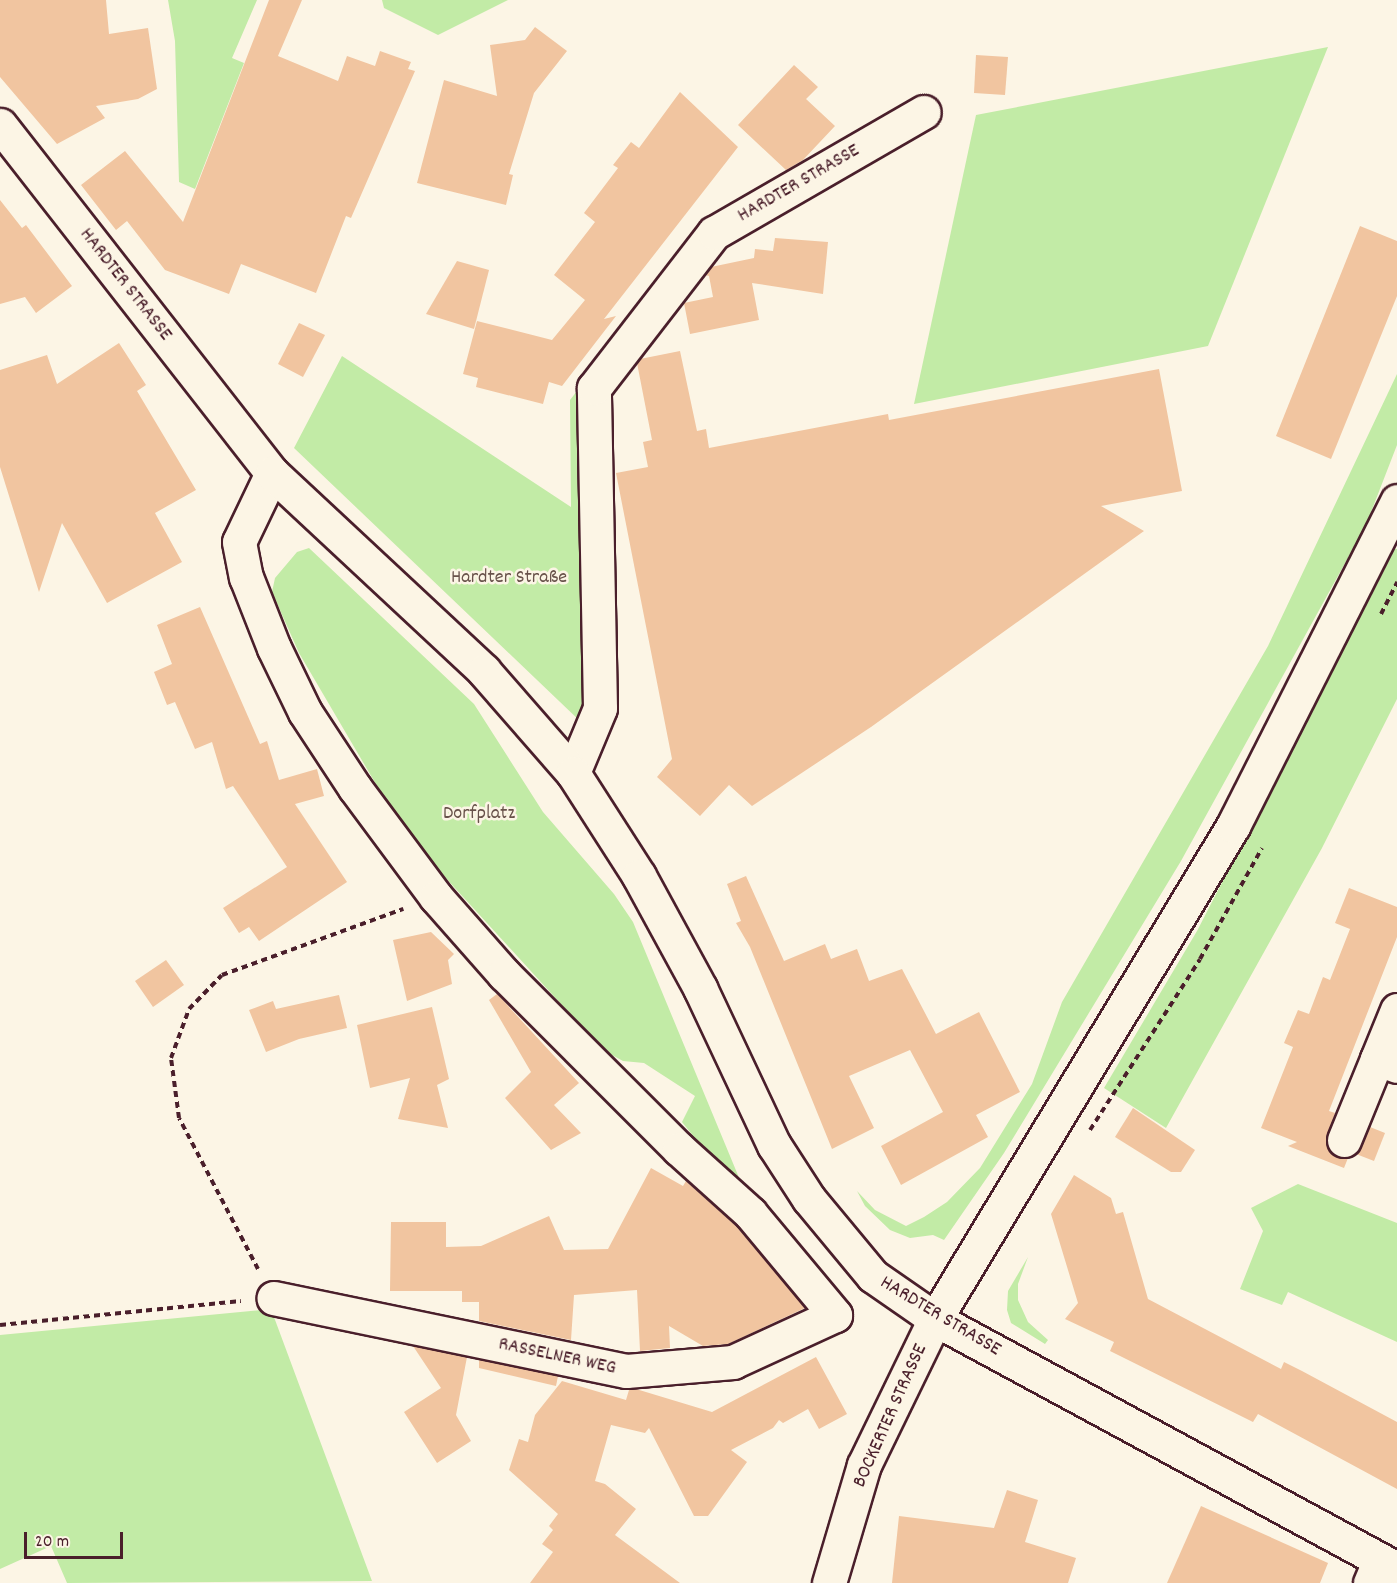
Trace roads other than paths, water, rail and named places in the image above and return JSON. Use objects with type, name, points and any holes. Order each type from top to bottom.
[{"type":"street","name":"HARDTER STRASSE","points":[[573,773],[600,708],[594,388],[714,233],[924,111]]},
{"type":"street","name":"HARDTER STRASSE","points":[[0,125],[272,473],[484,671],[573,773],[639,876],[700,988],[774,1145],[809,1199],[873,1276],[935,1319],[1382,1571]]},
{"type":"street","name":"RASSELNER WEG","points":[[272,473],[239,542],[246,577],[274,648],[305,712],[355,788],[436,897],[504,974],[662,1133],[750,1213],[835,1315],[733,1362],[626,1371],[273,1298]]},
{"type":"street","name":"BOCKERTER STRASSE","points":[[829,1583],[864,1465],[935,1319],[1233,826],[1397,501]]},
{"type":"street","points":[[1344,1140],[1387,1062],[1397,1010]]},
{"type":"park label","name":"Hardter Straße","points":[[509,578]]},
{"type":"park label","name":"Dorfplatz","points":[[479,814]]}]
